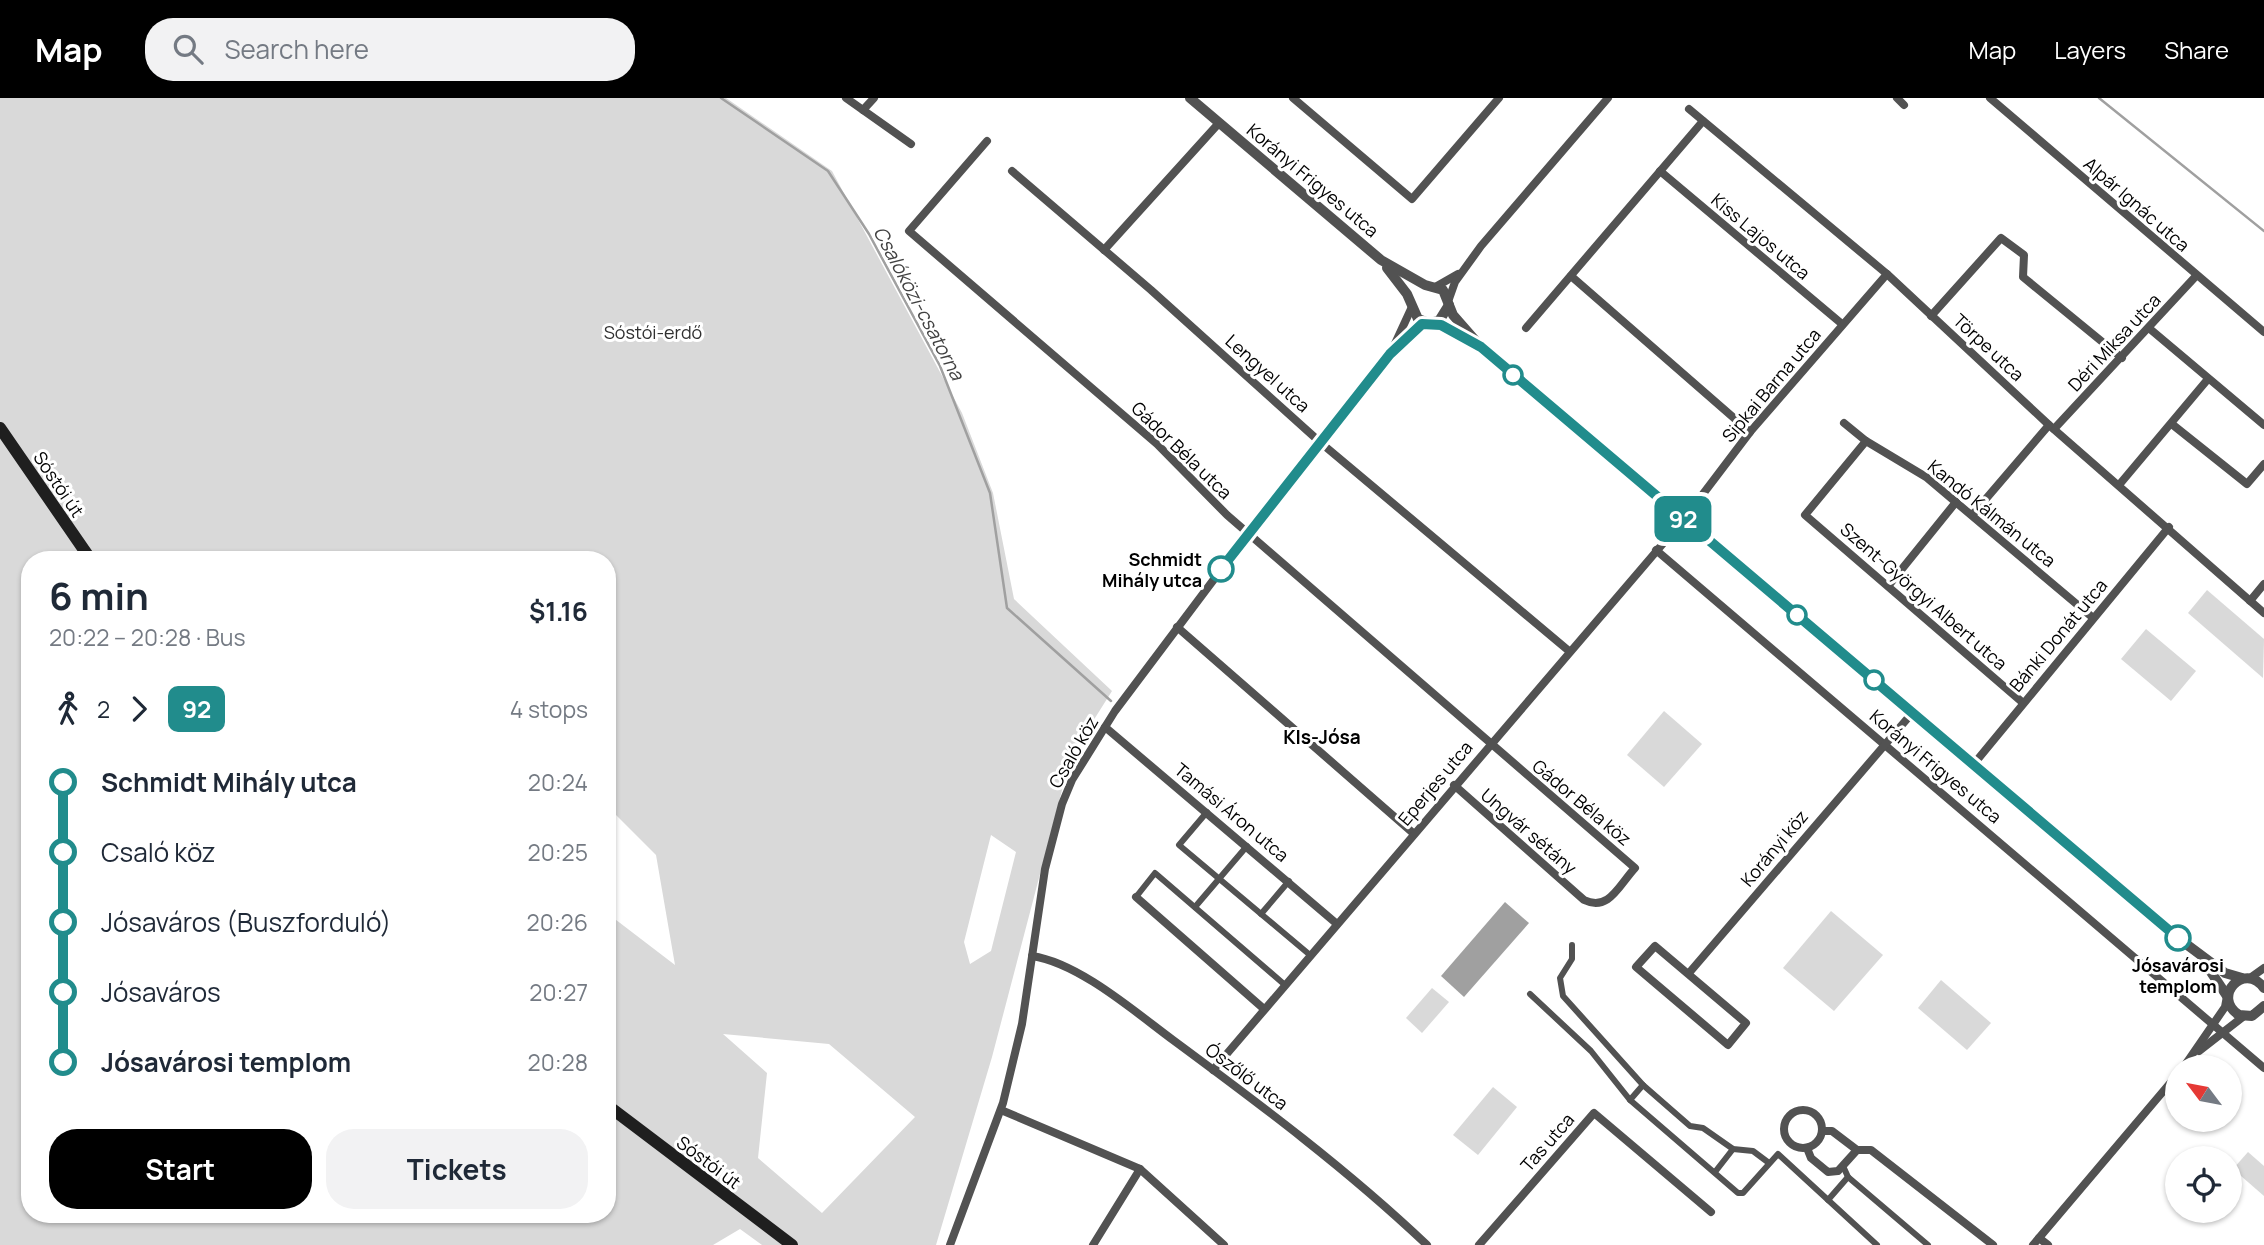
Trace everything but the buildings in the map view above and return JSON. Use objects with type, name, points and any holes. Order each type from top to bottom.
[{"type":"main road","name":"Sóstói út","points":[[0,428],[85,551]]},
{"type":"main road","name":"Sóstói út","points":[[616,1112],[792,1245]]},
{"type":"street","points":[[846,98],[911,144]]},
{"type":"street","points":[[863,110],[874,98]]},
{"type":"street","name":"Korányi Frigyes utca","points":[[1190,98],[1381,260],[1431,286],[1449,302],[1453,315],[1481,347],[2202,957],[2225,972],[2246,978],[2264,988]]},
{"type":"street","points":[[1293,98],[1412,199],[1499,98]]},
{"type":"street","points":[[1432,323],[1446,314],[1466,267],[1608,98]]},
{"type":"street","name":"Alpár Ignác utca","points":[[1990,98],[2264,332]]},
{"type":"street","name":"Törpe utca","points":[[1689,109],[1886,274],[2052,427],[2264,613]]},
{"type":"street","points":[[1526,328],[1703,121]]},
{"type":"street","points":[[1104,250],[1220,124]]},
{"type":"street","name":"Gádor Béla utca","points":[[987,141],[909,231],[1147,435],[1248,534],[1492,742]]},
{"type":"street","name":"Lengyel utca","points":[[1012,171],[1321,443],[1569,651]]},
{"type":"street","name":"Kiss Lajos utca","points":[[1660,171],[1842,324]]},
{"type":"street","points":[[1931,316],[2001,238],[2024,255],[2023,276],[2122,358]]},
{"type":"street","name":"Korányi Frigyes utca","points":[[1381,260],[1418,318],[1481,347]]},
{"type":"street","points":[[1411,306],[1415,292],[1466,267]]},
{"type":"street","name":"Sipkai Barna utca","points":[[1684,519],[1750,432],[1886,274]]},
{"type":"street","points":[[1571,276],[1750,432]]},
{"type":"street","name":"Déri Miksa utca","points":[[1973,514],[2052,427],[2150,329],[2196,276]]},
{"type":"street","name":"Csaló köz","points":[[1390,354],[1411,306]]},
{"type":"street","name":"Csaló köz","points":[[950,1245],[1001,1110],[1022,1024],[1045,869],[1062,804],[1072,780],[1105,727],[1248,534],[1390,354],[1422,324],[1432,323]]},
{"type":"street","points":[[2150,329],[2264,425]]},
{"type":"street","points":[[2119,485],[2208,379]]},
{"type":"street","name":"Kandó Kálmán utca","points":[[1844,423],[1866,441],[1926,477],[2092,617]]},
{"type":"street","points":[[2172,425],[2247,484],[2264,464]]},
{"type":"street","name":"Szent-Györgyi Albert utca","points":[[1866,441],[1805,514],[2022,702]]},
{"type":"street","points":[[1889,585],[1956,502]]},
{"type":"street","name":"Eperjes utca","points":[[1213,1070],[1684,519]]},
{"type":"street","name":"Bánki Donát utca","points":[[1973,765],[2092,617],[2169,527]]},
{"type":"street","name":"Korányi Frigyes utca","points":[[1656,550],[2264,1068]]},
{"type":"street","points":[[2250,601],[2264,584]]},
{"type":"street","points":[[1177,627],[1413,834]]},
{"type":"street","name":"Korányi köz","points":[[1689,973],[1913,712]]},
{"type":"street","name":"Tamási Áron utca","points":[[1105,727],[1337,923]]},
{"type":"street","name":"Gádor Béla köz","points":[[1492,742],[1513,765],[1634,868],[1606,903],[1595,905],[1584,900]]},
{"type":"street","name":"Ungvár sétány","points":[[1454,785],[1584,900]]},
{"type":"street","points":[[1207,813],[1179,845],[1310,955]]},
{"type":"street","points":[[1195,907],[1247,846]]},
{"type":"street","points":[[1264,1009],[1136,897],[1155,873],[1285,985]]},
{"type":"street","points":[[1261,914],[1289,881]]},
{"type":"street","points":[[1572,945],[1572,959],[1560,978],[1563,996],[1643,1085],[1690,1126],[1703,1128],[1733,1149],[1754,1151],[1769,1163]]},
{"type":"street","points":[[1655,946],[1689,973],[1746,1023],[1728,1045],[1636,967],[1655,946]]},
{"type":"street","name":"Ószőlő utca","points":[[1032,956],[1056,962],[1114,996],[1277,1116],[1427,1245]]},
{"type":"street","name":"Korányi Frigyes utca","points":[[2202,957],[2227,996],[2232,1009],[2248,1016]]},
{"type":"street","points":[[2193,1055],[2213,1024],[2231,985],[2264,968]]},
{"type":"street","points":[[1530,994],[1591,1051],[1630,1100],[1738,1193],[1743,1193],[1778,1154],[1877,1245]]},
{"type":"street","points":[[2194,1055],[2221,1032],[2264,1006]]},
{"type":"street","points":[[2248,1016],[2264,1022]]},
{"type":"street","points":[[1630,1100],[1643,1085]]},
{"type":"street","points":[[2033,1245],[2165,1089]]},
{"type":"street","points":[[1804,1109],[1820,1120],[1822,1131],[1815,1144],[1807,1148],[1792,1145],[1785,1136],[1784,1126],[1790,1114],[1804,1109]]},
{"type":"street","points":[[1001,1110],[1140,1169],[1224,1245]]},
{"type":"street","name":"Tas utca","points":[[1479,1245],[1594,1113],[1711,1212]]},
{"type":"street","points":[[1822,1131],[1832,1131],[1857,1150],[1871,1150],[1993,1245]]},
{"type":"street","points":[[1807,1148],[1811,1157],[1828,1172],[1838,1171],[1857,1150]]},
{"type":"street","points":[[1715,1172],[1733,1149]]},
{"type":"street","points":[[1843,1166],[1848,1177],[1928,1245]]},
{"type":"street","points":[[1093,1245],[1140,1169]]},
{"type":"street","points":[[1828,1200],[1848,1177]]},
{"type":"street","points":[[1911,1245],[1918,1237]]},
{"type":"street","points":[[2039,1238],[2048,1245]]},
{"type":"green space","name":"Sóstói-erdő","points":[[0,98],[726,98],[832,171],[962,413],[993,493],[1014,599],[1112,691],[1071,756],[992,1057],[936,1245],[762,1245],[740,1229],[713,1245],[0,1245]],"holes":[[[991,835],[1016,852],[991,951],[970,964],[964,942]],[[723,1034],[829,1044],[915,1117],[822,1213],[758,1158],[767,1073]]]},
{"type":"green space","points":[[2207,590],[2264,639],[2263,678],[2188,613]]},
{"type":"green space","points":[[2146,629],[2196,671],[2171,701],[2121,659]]},
{"type":"green space","points":[[1664,711],[1702,744],[1664,787],[1627,755]]},
{"type":"green space","points":[[1831,911],[1883,955],[1834,1011],[1783,968]]},
{"type":"green space","points":[[1941,980],[1991,1023],[1967,1050],[1918,1008]]},
{"type":"green space","points":[[1432,988],[1449,1002],[1422,1033],[1406,1018]]},
{"type":"green space","points":[[1493,1087],[1517,1107],[1478,1155],[1453,1135]]},
{"type":"green space","points":[[2248,1152],[2264,1166],[2264,1196],[2242,1177],[2242,1159]]},
{"type":"shaded area","points":[[1505,902],[1529,923],[1464,997],[1441,976]]},
{"type":"waterway","name":"Csalóközi-csatorna","points":[[721,98],[828,171],[869,234],[940,366],[990,493],[1007,608],[1111,701]]},
{"type":"waterway","points":[[2099,98],[2264,231]]},
{"type":"bus line","name":"92","points":[[1221,569],[1390,354],[1422,324],[1434,322],[1481,347],[2178,938]]},
{"type":"place","name":"Schmidt Mihály utca","points":[[1221,569]]},
{"type":"place","name":"Jósavárosi templom","points":[[2178,938]]},
{"type":"district","name":"KIs-Jósa","points":[[1322,737]]}]
